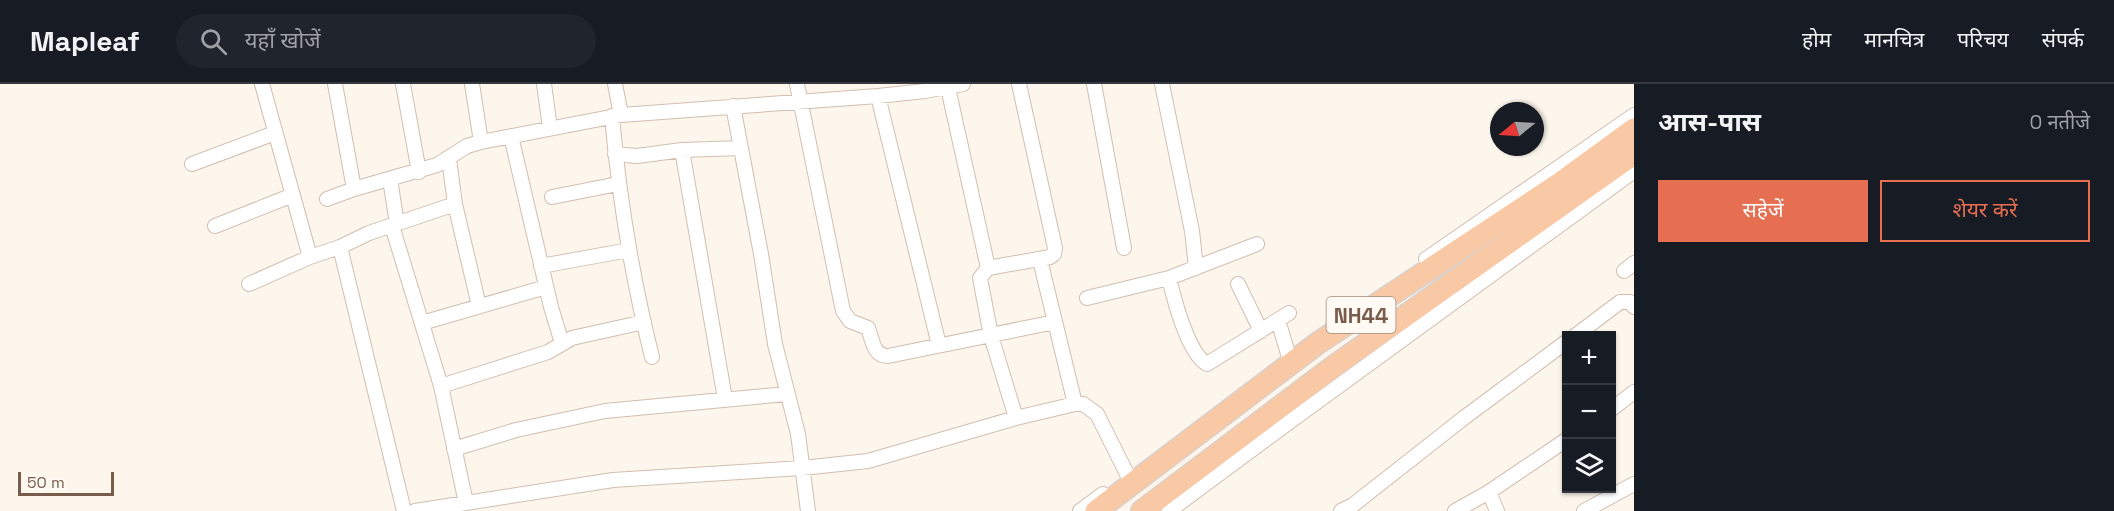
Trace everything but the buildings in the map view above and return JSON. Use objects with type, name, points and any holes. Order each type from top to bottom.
[{"type":"highway","name":"NH44","points":[[1096,511],[1130,480],[1290,360],[1560,183],[1634,129]]},
{"type":"highway","name":"NH44","points":[[1142,511],[1333,366],[1634,154]]},
{"type":"street","points":[[262,84],[310,257]]},
{"type":"street","points":[[335,84],[354,189]]},
{"type":"street","points":[[403,84],[418,172]]},
{"type":"street","points":[[472,84],[481,142]]},
{"type":"street","points":[[544,84],[550,128]]},
{"type":"street","points":[[615,84],[615,154],[618,184],[629,250],[652,357]]},
{"type":"street","points":[[797,84],[845,316],[850,321],[868,328],[877,353],[881,356],[1055,322]]},
{"type":"street","points":[[327,199],[354,189],[418,172],[449,159],[467,146],[616,115],[878,96],[948,88],[963,84]]},
{"type":"street","points":[[1016,418],[991,336],[980,278],[988,268],[1050,257],[1054,254],[1055,248],[1019,84]]},
{"type":"street","points":[[1094,84],[1124,248]]},
{"type":"street","points":[[1162,84],[1192,231],[1196,268]]},
{"type":"street","points":[[948,88],[988,268]]},
{"type":"street","points":[[878,96],[939,345]]},
{"type":"street","points":[[733,106],[775,344],[798,434],[808,511]]},
{"type":"street","points":[[1169,278],[1183,327],[1201,361],[1207,364],[1212,362],[1283,317],[1290,360],[1634,115]]},
{"type":"street","points":[[192,164],[275,133]]},
{"type":"street","points":[[511,136],[546,287],[562,343]]},
{"type":"street","points":[[615,154],[637,156],[682,150],[741,148]]},
{"type":"street","points":[[682,150],[725,399]]},
{"type":"street","points":[[449,159],[455,204],[479,306]]},
{"type":"street","points":[[1169,511],[1634,171]]},
{"type":"street","points":[[390,179],[395,225],[441,386],[454,449],[457,507]]},
{"type":"street","points":[[552,197],[618,184]]},
{"type":"street","points":[[215,226],[293,195]]},
{"type":"street","points":[[249,284],[369,233],[455,204]]},
{"type":"street","points":[[1087,298],[1169,278],[1257,244]]},
{"type":"street","points":[[340,247],[404,511]]},
{"type":"street","points":[[541,266],[629,250]]},
{"type":"street","points":[[1041,260],[1075,404]]},
{"type":"street","points":[[1238,284],[1261,331]]},
{"type":"street","points":[[422,323],[546,287]]},
{"type":"street","points":[[1582,331],[1620,302],[1630,302],[1634,307]]},
{"type":"street","points":[[441,386],[548,352],[572,338],[644,322]]},
{"type":"street","points":[[1350,509],[1465,417],[1562,345]]},
{"type":"street","points":[[1616,405],[1634,392]]},
{"type":"street","points":[[454,449],[516,430],[605,411],[787,394]]},
{"type":"street","points":[[415,511],[457,507],[613,480],[802,468],[868,461],[1016,418],[1083,404],[1097,414],[1130,480],[1080,511]]},
{"type":"street","points":[[1455,511],[1489,492],[1562,443]]},
{"type":"street","points":[[1584,511],[1634,484]]},
{"type":"street","points":[[1489,492],[1497,511]]}]
